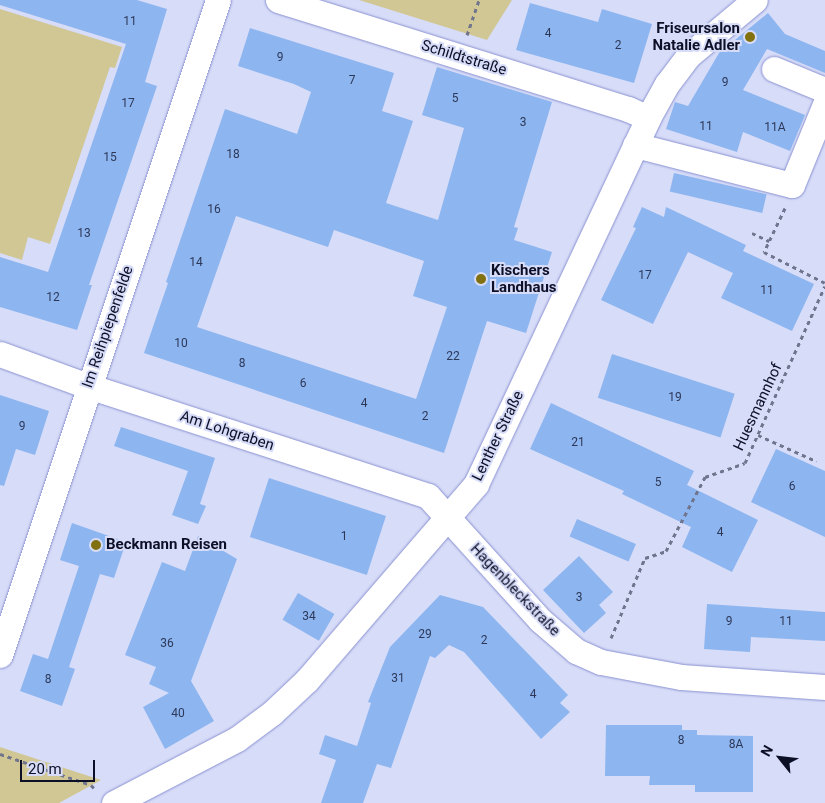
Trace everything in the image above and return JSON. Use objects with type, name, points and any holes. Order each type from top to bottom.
[{"type":"street","name":"Im Reihpiepenfelde","points":[[0,655],[218,0]]},
{"type":"street","name":"Schildtstraße","points":[[278,0],[628,109],[648,118]]},
{"type":"street","name":"Lenther Straße","points":[[105,797],[237,739],[272,713],[307,680],[476,484],[635,145],[667,84],[688,56],[755,0]]},
{"type":"street","points":[[774,69],[825,90]]},
{"type":"street","points":[[635,145],[792,185],[825,104]]},
{"type":"street","name":"Am Lohgraben","points":[[0,354],[88,386],[428,496],[448,518]]},
{"type":"street","name":"Hagenbleckstraße","points":[[448,518],[463,537],[540,620],[576,651],[601,662],[681,678],[825,687]]},
{"type":"path","points":[[460,57],[479,0]]},
{"type":"path","points":[[792,185],[788,200],[764,252],[825,284]]},
{"type":"path","points":[[752,233],[769,241]]},
{"type":"path","name":"Huesmannhof","points":[[601,662],[645,558],[666,551],[704,477],[745,463],[825,284]]},
{"type":"path","points":[[758,435],[816,461]]},
{"type":"path","points":[[0,754],[91,786],[105,797]]},
{"type":"shaded area","points":[[359,0],[512,0],[487,40]]},
{"type":"shaded area","points":[[0,9],[122,47],[115,68],[110,67],[50,244],[28,237],[22,260],[0,253]]},
{"type":"shaded area","points":[[0,747],[101,780],[59,803],[0,803]]},
{"type":"building","points":[[0,0],[137,0],[167,9],[145,82],[157,86],[89,285],[92,285],[77,330],[0,307],[0,257],[48,272],[126,44],[0,5]]},
{"type":"building","points":[[530,3],[598,22],[602,9],[652,24],[634,83],[516,50]]},
{"type":"building","points":[[768,13],[785,34],[825,51],[825,73],[767,49],[743,90],[805,115],[790,151],[743,132],[737,152],[666,129],[675,102],[688,106],[719,53]]},
{"type":"building","points":[[250,28],[394,73],[382,111],[413,121],[386,203],[438,220],[464,128],[422,115],[437,67],[552,102],[514,227],[518,228],[514,240],[552,252],[526,333],[487,321],[444,453],[144,353],[225,109],[297,134],[311,92],[294,84],[238,66]],"holes":[[[236,216],[328,247],[334,230],[424,261],[413,296],[447,307],[416,399],[197,327]]]},
{"type":"building","points":[[674,173],[767,194],[762,213],[670,192]]},
{"type":"building","points":[[642,207],[664,217],[666,207],[746,245],[743,251],[814,284],[792,331],[721,298],[733,273],[688,252],[653,324],[601,300],[636,228],[633,227]]},
{"type":"building","points":[[612,354],[735,394],[720,438],[598,398]]},
{"type":"building","points":[[0,395],[49,411],[35,455],[16,449],[4,486],[0,485]]},
{"type":"building","points":[[551,403],[694,471],[687,485],[758,520],[732,572],[682,547],[691,527],[622,494],[624,491],[530,449]]},
{"type":"building","points":[[121,427],[215,458],[200,504],[206,506],[198,524],[172,515],[188,471],[114,446]]},
{"type":"building","points":[[776,449],[825,471],[825,537],[751,502]]},
{"type":"building","points":[[269,478],[386,516],[367,575],[250,537]]},
{"type":"building","points":[[577,519],[636,544],[628,561],[570,536]]},
{"type":"building","points":[[72,523],[126,542],[114,578],[100,574],[69,667],[75,669],[62,706],[20,691],[33,654],[48,659],[79,566],[60,560]]},
{"type":"building","points":[[198,536],[237,559],[191,681],[214,721],[165,749],[143,707],[169,693],[149,684],[156,667],[125,655],[162,562],[185,571]]},
{"type":"building","points":[[579,556],[613,592],[599,605],[606,613],[584,633],[543,590]]},
{"type":"building","points":[[298,593],[334,614],[319,641],[282,620]]},
{"type":"building","points":[[440,595],[483,607],[568,695],[560,703],[570,712],[541,739],[464,652],[449,645],[435,658],[430,656],[391,768],[377,764],[363,803],[321,803],[336,760],[319,754],[325,735],[357,746],[371,703],[368,702],[390,647]]},
{"type":"building","points":[[707,604],[825,612],[825,641],[751,637],[750,652],[704,649]]},
{"type":"building","points":[[606,725],[682,725],[682,730],[697,730],[697,735],[753,736],[753,792],[695,792],[695,785],[649,785],[650,776],[605,776]]},
{"type":"place","name":"Friseursalon Natalie Adler","points":[[750,37]]},
{"type":"place","name":"Kischers Landhaus","points":[[481,279]]},
{"type":"place","name":"Beckmann Reisen","points":[[96,545]]}]
